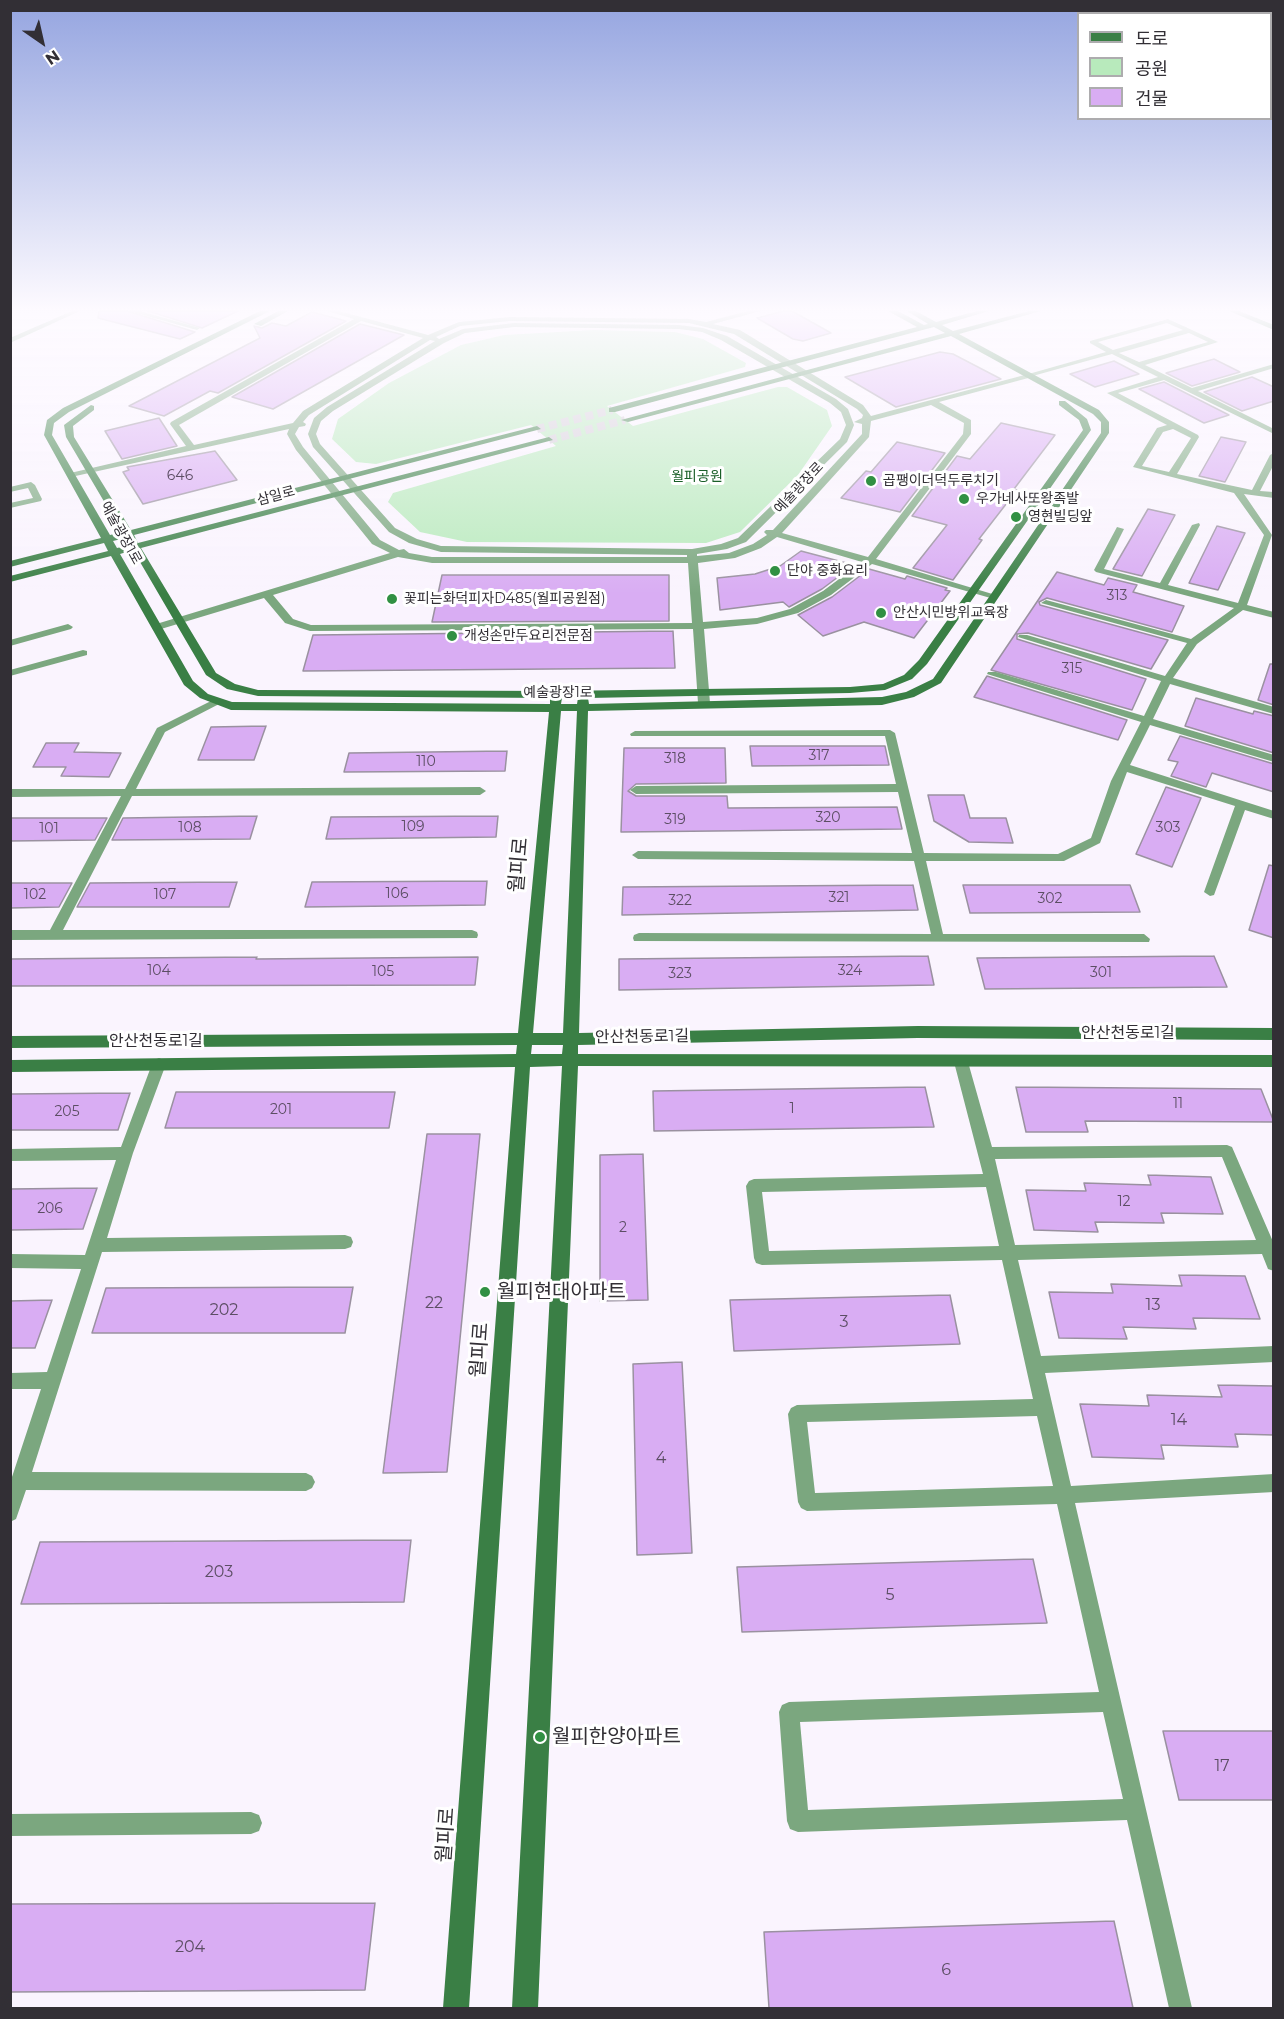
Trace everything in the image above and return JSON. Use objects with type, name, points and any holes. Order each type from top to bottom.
[{"type":"street","name":"예술광장1로","points":[[76,405],[50,422],[48,435],[188,683],[204,696],[231,706],[583,701],[705,703],[882,701],[910,695],[937,681],[1104,434],[1105,422],[1096,412],[1084,405]]},
{"type":"street","name":"예술광장1로","points":[[96,405],[79,414],[68,425],[70,437],[212,675],[231,687],[258,693],[555,702]]},
{"type":"street","points":[[192,448],[174,424],[207,405]]},
{"type":"street","points":[[296,425],[306,413],[319,405]]},
{"type":"street","points":[[71,474],[317,420],[338,405]]},
{"type":"street","points":[[612,410],[630,405]]},
{"type":"street","points":[[626,420],[680,405]]},
{"type":"street","points":[[836,405],[845,411],[850,425],[920,405]]},
{"type":"street","points":[[857,405],[867,414],[867,420]]},
{"type":"street","points":[[266,594],[289,621],[310,628],[698,626],[757,621],[794,611],[827,593],[870,561],[967,434],[968,422],[938,405]]},
{"type":"street","name":"예술광장1로","points":[[583,701],[704,690],[850,690],[885,687],[908,677],[923,662],[1088,430],[1083,420],[1065,405]]},
{"type":"street","name":"예술광장로","points":[[317,420],[312,434],[316,445],[344,477],[357,488],[392,530],[412,541],[441,549],[693,556],[742,540],[844,440],[850,425]]},
{"type":"street","name":"예술광장로","points":[[296,425],[291,434],[299,448],[376,542],[399,554],[432,560],[731,556],[758,546],[775,534],[866,435],[867,420]]},
{"type":"street","name":"삼일로","points":[[10,564],[537,429]]},
{"type":"street","name":"삼일로","points":[[10,579],[549,440]]},
{"type":"street","points":[[754,528],[994,596]]},
{"type":"street","points":[[157,627],[427,545]]},
{"type":"street","points":[[693,556],[705,703]]},
{"type":"street","points":[[525,2008],[570,1060],[583,701]]},
{"type":"street","name":"월피로","points":[[456,2008],[523,1062],[555,702]]},
{"type":"street","name":"안산천동로1길","points":[[10,1042],[570,1039],[918,1032],[1274,1034]]},
{"type":"street","name":"안산천동로1길","points":[[10,1066],[570,1060],[1274,1061]]},
{"type":"lane","points":[[1134,405],[1195,438],[1172,475]]},
{"type":"lane","points":[[1220,405],[1274,432]]},
{"type":"lane","points":[[1173,426],[1160,430],[1137,467],[1237,491],[1256,491],[1274,495]]},
{"type":"lane","points":[[1256,491],[1274,455]]},
{"type":"lane","points":[[10,490],[31,485],[38,499],[10,506]]},
{"type":"lane","points":[[638,855],[1060,858],[1096,840],[1124,767],[1167,680],[1193,642],[1241,607],[1268,535],[1237,491]]},
{"type":"lane","points":[[1162,586],[1196,525]]},
{"type":"lane","points":[[1120,529],[1099,570],[1274,615]]},
{"type":"lane","points":[[1046,603],[1193,642]]},
{"type":"lane","points":[[10,643],[68,627]]},
{"type":"lane","points":[[1023,637],[1274,711]]},
{"type":"lane","points":[[10,673],[83,653]]},
{"type":"lane","points":[[992,674],[1274,759]]},
{"type":"lane","points":[[54,935],[161,730],[217,700]]},
{"type":"lane","points":[[635,734],[890,734],[938,938]]},
{"type":"lane","points":[[1124,767],[1274,815]]},
{"type":"lane","points":[[636,790],[902,788]]},
{"type":"lane","points":[[10,793],[480,791]]},
{"type":"lane","points":[[1210,892],[1241,805]]},
{"type":"lane","points":[[10,935],[472,935]]},
{"type":"lane","points":[[639,938],[1144,939]]},
{"type":"lane","points":[[962,1062],[1009,1251],[1181,2008]]},
{"type":"lane","points":[[10,1513],[126,1153],[159,1064]]},
{"type":"lane","points":[[986,1153],[1227,1151],[1274,1264]]},
{"type":"lane","points":[[10,1155],[126,1153]]},
{"type":"lane","points":[[992,1180],[754,1186],[762,1258],[1266,1247]]},
{"type":"lane","points":[[97,1245],[345,1242]]},
{"type":"lane","points":[[10,1261],[91,1262]]},
{"type":"lane","points":[[1035,1365],[1274,1354]]},
{"type":"lane","points":[[10,1381],[53,1380]]},
{"type":"lane","points":[[1044,1407],[797,1414],[807,1502],[1064,1495],[1274,1483]]},
{"type":"lane","points":[[21,1481],[306,1482]]},
{"type":"lane","points":[[1112,1702],[789,1712],[798,1821],[1136,1809]]},
{"type":"lane","points":[[10,1825],[251,1823]]},
{"type":"green space","name":"월피공원","points":[[358,405],[610,405],[607,406],[633,426],[710,405],[819,405],[827,410],[832,426],[798,475],[740,532],[706,543],[467,542],[420,532],[388,502],[393,493],[556,446],[531,425],[376,464],[356,462],[332,439],[338,419]]},
{"type":"building","points":[[131,405],[184,405],[164,416]]},
{"type":"building","points":[[260,405],[280,405],[273,409]]},
{"type":"building","points":[[1170,405],[1210,405],[1229,415],[1204,423]]},
{"type":"building","points":[[1230,405],[1260,405],[1242,411]]},
{"type":"building","points":[[159,418],[177,446],[122,459],[105,431]]},
{"type":"building","points":[[1001,423],[1055,435],[1014,489],[1017,490],[979,539],[982,540],[953,580],[913,568],[947,525],[912,516],[957,456],[970,459]]},
{"type":"building","points":[[1221,437],[1246,442],[1225,482],[1199,476]]},
{"type":"building","points":[[897,442],[945,453],[900,512],[841,498],[866,471],[871,472]]},
{"type":"building","points":[[215,451],[237,480],[143,504],[123,472],[129,470],[127,467]]},
{"type":"building","points":[[1148,509],[1175,515],[1142,576],[1113,569]]},
{"type":"building","points":[[1217,526],[1245,533],[1218,590],[1189,583]]},
{"type":"building","points":[[801,551],[854,565],[822,589],[789,607],[783,602],[720,610],[717,578],[755,574],[780,566]]},
{"type":"building","name":"안산시민방위교육장","points":[[869,569],[905,579],[907,576],[947,588],[945,590],[950,591],[914,638],[864,622],[823,636],[798,615],[832,597]]},
{"type":"building","points":[[1057,572],[1104,585],[1108,578],[1137,585],[1133,592],[1184,606],[1172,632],[1047,598],[1039,602],[1040,605],[1168,640],[1151,669],[1028,633],[1017,634],[1017,639],[1146,679],[1132,710],[991,670]]},
{"type":"building","points":[[442,575],[669,575],[669,621],[432,622]]},
{"type":"building","points":[[673,631],[675,668],[303,671],[313,635]]},
{"type":"building","points":[[1270,664],[1274,664],[1274,705],[1258,700]]},
{"type":"building","points":[[987,676],[1127,720],[1118,740],[974,697]]},
{"type":"building","points":[[1196,698],[1253,714],[1254,711],[1274,716],[1274,753],[1185,726]]},
{"type":"building","points":[[266,726],[254,760],[198,760],[211,727]]},
{"type":"building","points":[[1180,736],[1274,764],[1274,792],[1212,773],[1206,787],[1171,776],[1178,762],[1168,760]]},
{"type":"building","points":[[46,743],[79,743],[74,752],[121,753],[109,777],[61,776],[66,767],[33,767]]},
{"type":"building","points":[[750,746],[885,746],[889,765],[752,766]]},
{"type":"building","points":[[624,748],[725,748],[726,783],[636,784],[628,791],[636,796],[727,796],[728,808],[897,807],[902,829],[621,832]]},
{"type":"building","points":[[507,751],[505,771],[344,772],[349,753]]},
{"type":"building","points":[[1166,787],[1201,798],[1172,867],[1136,854]]},
{"type":"building","points":[[928,795],[964,795],[970,818],[1006,818],[1013,843],[969,842],[934,821]]},
{"type":"building","points":[[257,816],[250,839],[112,840],[123,818]]},
{"type":"building","points":[[498,816],[496,837],[326,839],[331,817]]},
{"type":"building","points":[[10,818],[107,818],[95,840],[10,841]]},
{"type":"building","points":[[1269,865],[1274,866],[1274,938],[1249,930]]},
{"type":"building","points":[[487,881],[485,905],[305,907],[312,882]]},
{"type":"building","points":[[237,882],[229,907],[77,907],[90,883]]},
{"type":"building","points":[[10,883],[72,883],[59,907],[10,908]]},
{"type":"building","points":[[913,885],[918,910],[622,915],[623,887]]},
{"type":"building","points":[[963,885],[1130,885],[1140,912],[970,913]]},
{"type":"building","points":[[928,956],[934,985],[619,990],[619,959]]},
{"type":"building","points":[[1214,956],[1227,987],[985,989],[977,958]]},
{"type":"building","points":[[257,957],[256,959],[478,957],[475,985],[10,986],[10,959]]},
{"type":"building","points":[[925,1087],[934,1127],[654,1131],[653,1091]]},
{"type":"building","points":[[1016,1087],[1261,1089],[1274,1122],[1085,1121],[1088,1132],[1026,1132]]},
{"type":"building","points":[[176,1092],[395,1092],[389,1128],[165,1128]]},
{"type":"building","points":[[130,1093],[118,1130],[10,1130],[10,1094]]},
{"type":"building","points":[[427,1134],[480,1134],[447,1472],[383,1473]]},
{"type":"building","points":[[643,1154],[648,1300],[600,1301],[600,1155]]},
{"type":"building","points":[[1148,1175],[1211,1177],[1223,1214],[1161,1213],[1164,1223],[1095,1222],[1098,1232],[1034,1230],[1026,1190],[1086,1191],[1084,1183],[1151,1185]]},
{"type":"building","points":[[97,1188],[83,1229],[10,1230],[10,1189]]},
{"type":"building","points":[[1179,1275],[1245,1276],[1260,1319],[1193,1318],[1196,1329],[1123,1327],[1127,1339],[1059,1338],[1049,1292],[1113,1293],[1111,1284],[1182,1286]]},
{"type":"building","points":[[353,1287],[345,1333],[92,1333],[106,1288]]},
{"type":"building","points":[[950,1295],[960,1344],[734,1351],[730,1300]]},
{"type":"building","points":[[52,1300],[35,1348],[10,1348],[10,1301]]},
{"type":"building","points":[[682,1362],[692,1553],[637,1555],[633,1364]]},
{"type":"building","points":[[1218,1385],[1274,1386],[1274,1435],[1235,1434],[1238,1447],[1161,1445],[1164,1459],[1092,1457],[1080,1404],[1149,1406],[1147,1395],[1222,1397]]},
{"type":"building","points":[[411,1540],[404,1602],[21,1604],[40,1542]]},
{"type":"building","points":[[1033,1559],[1047,1623],[742,1632],[737,1567]]},
{"type":"building","points":[[1163,1731],[1274,1731],[1274,1800],[1179,1800]]},
{"type":"building","points":[[375,1903],[365,1990],[10,1992],[10,1904]]},
{"type":"building","points":[[1114,1921],[1133,2008],[769,2008],[764,1932]]},
{"type":"tunnel","points":[[537,429],[612,410]]},
{"type":"tunnel","points":[[549,440],[625,420]]},
{"type":"place","name":"곱팽이더덕두루치기","points":[[871,481]]},
{"type":"place","name":"우가네사또왕족발","points":[[964,499]]},
{"type":"place","name":"영현빌딩앞","points":[[1016,517]]},
{"type":"place","name":"단야 중화요리","points":[[775,571]]},
{"type":"place","name":"꽃피는화덕피자D485(월피공원점)","points":[[392,599]]},
{"type":"place","name":"안산시민방위교육장","points":[[881,613]]},
{"type":"place","name":"개성손만두요리전문점","points":[[452,636]]},
{"type":"place","name":"월피현대아파트","points":[[485,1292]]},
{"type":"place","name":"월피한양아파트","points":[[540,1737]]}]
